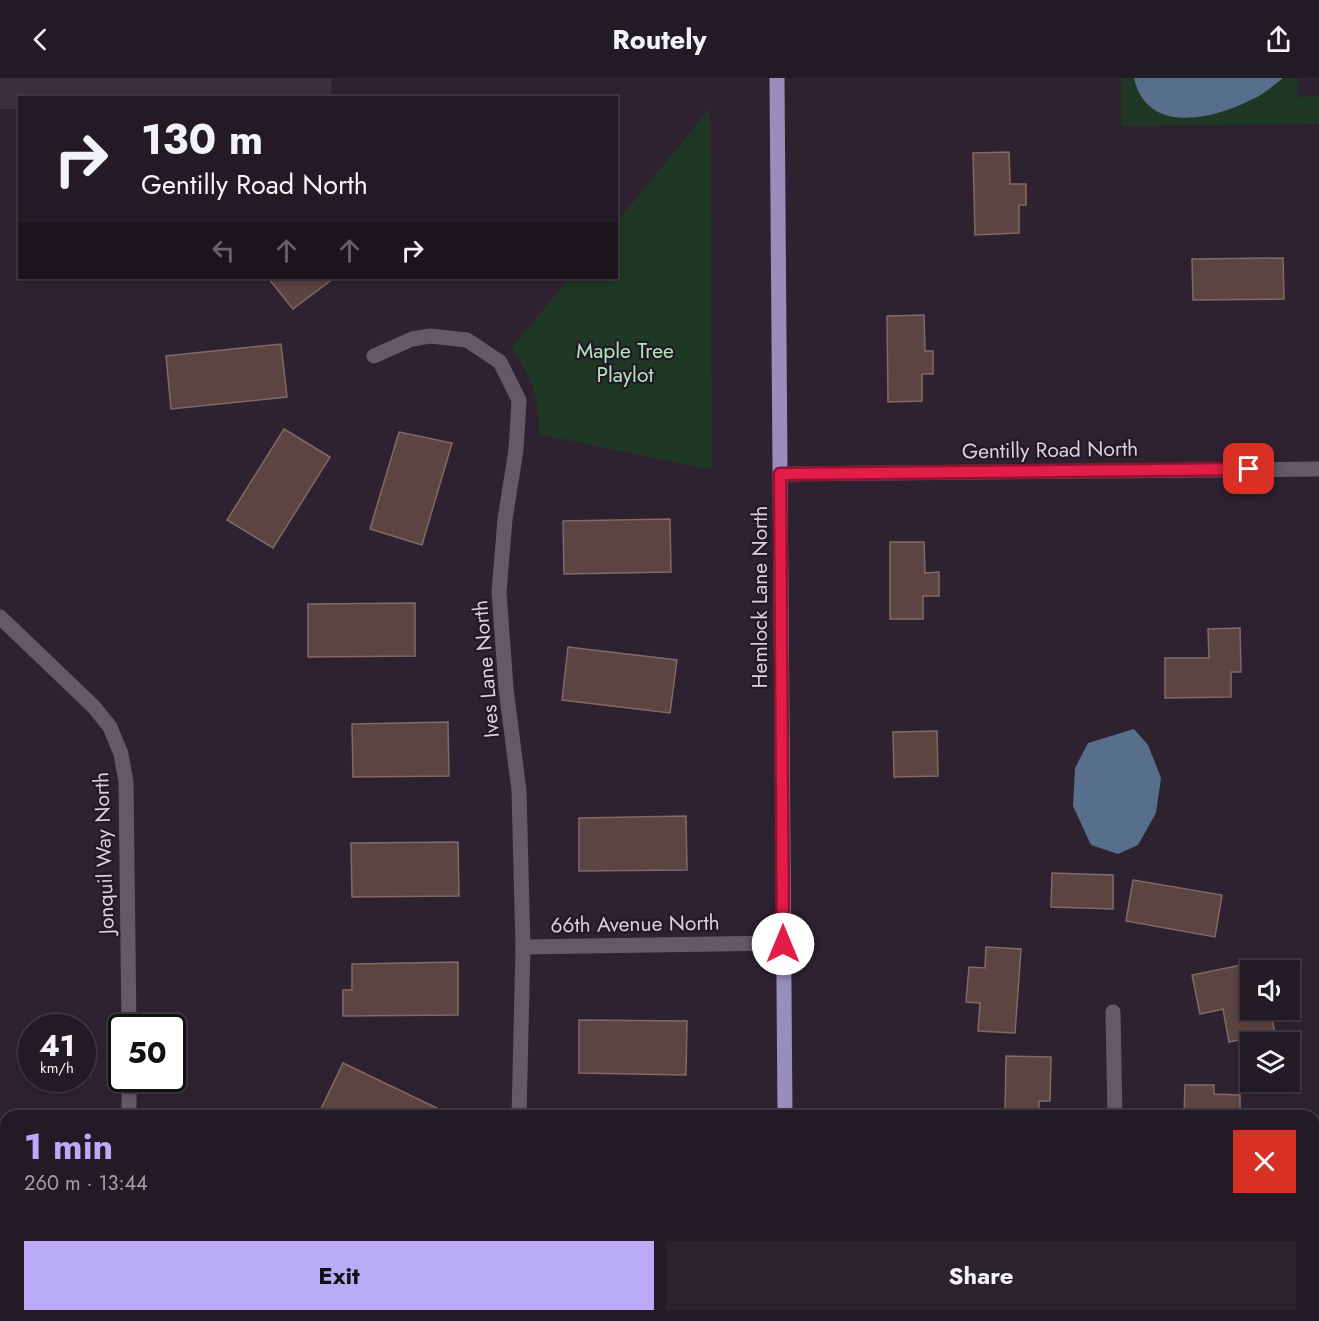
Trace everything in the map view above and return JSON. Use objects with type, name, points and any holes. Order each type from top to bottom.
[{"type":"main road","name":"Hemlock Lane North","points":[[777,78],[785,1110]]},
{"type":"street","name":"Ives Lane North","points":[[374,356],[412,339],[430,336],[467,339],[500,362],[519,400],[516,450],[505,519],[499,592],[505,678],[519,791],[523,947],[519,1110]]},
{"type":"street","name":"Gentilly Road North","points":[[780,474],[1319,469]]},
{"type":"street","name":"Jonquil Way North","points":[[0,616],[94,707],[110,727],[121,754],[126,782],[129,1014]]},
{"type":"street","name":"66th Avenue North","points":[[523,947],[783,944]]},
{"type":"street","points":[[1113,1012],[1115,1110]]},
{"type":"street","points":[[129,1092],[129,1110]]},
{"type":"shaded area","points":[[0,78],[332,78],[331,96],[18,96],[18,109],[0,109]]},
{"type":"green space","points":[[1121,78],[1298,78],[1297,97],[1319,96],[1319,124],[1121,126]]},
{"type":"green space","name":"Maple Tree Playlot","points":[[710,108],[712,470],[538,434],[538,410],[533,388],[524,367],[511,348],[569,279],[618,279],[618,221]]},
{"type":"water","points":[[1134,78],[1283,78],[1261,95],[1237,106],[1220,112],[1184,118],[1167,115],[1153,109],[1141,96]]},
{"type":"water","points":[[1134,729],[1148,745],[1161,778],[1156,813],[1138,845],[1118,854],[1091,845],[1073,806],[1075,768],[1088,743]]},
{"type":"building","points":[[1009,152],[1010,184],[1026,184],[1026,205],[1019,205],[1019,233],[975,235],[973,153]]},
{"type":"building","points":[[1283,258],[1284,299],[1193,300],[1192,259]]},
{"type":"building","points":[[269,279],[333,279],[293,309]]},
{"type":"building","points":[[924,315],[925,351],[933,351],[933,374],[922,374],[922,401],[888,402],[887,316]]},
{"type":"building","points":[[281,344],[287,397],[171,409],[166,356]]},
{"type":"building","points":[[284,429],[330,457],[273,548],[227,520]]},
{"type":"building","points":[[399,432],[452,443],[422,545],[370,529]]},
{"type":"building","points":[[670,519],[671,572],[564,574],[563,521]]},
{"type":"building","points":[[890,542],[924,542],[925,573],[939,572],[939,596],[923,596],[923,619],[890,619]]},
{"type":"building","points":[[415,603],[415,656],[308,657],[308,604]]},
{"type":"building","points":[[1240,628],[1241,672],[1231,672],[1231,697],[1165,698],[1165,658],[1209,658],[1208,629]]},
{"type":"building","points":[[568,647],[677,660],[670,713],[562,700]]},
{"type":"building","points":[[448,722],[449,776],[353,777],[352,724]]},
{"type":"building","points":[[937,731],[938,776],[894,777],[893,732]]},
{"type":"building","points":[[686,816],[687,870],[579,871],[579,818]]},
{"type":"building","points":[[458,842],[459,896],[352,897],[351,843]]},
{"type":"building","points":[[1052,873],[1113,875],[1113,909],[1051,907]]},
{"type":"building","points":[[1133,880],[1222,895],[1215,937],[1126,921]]},
{"type":"building","points":[[986,947],[1021,949],[1015,1033],[978,1031],[980,1003],[966,1002],[969,967],[985,968]]},
{"type":"building","points":[[458,962],[458,1015],[343,1016],[343,990],[352,990],[352,964]]},
{"type":"building","points":[[1240,965],[1240,1020],[1272,1020],[1275,1032],[1240,1032],[1240,1040],[1229,1042],[1223,1009],[1200,1014],[1192,975]]},
{"type":"building","points":[[579,1020],[687,1021],[686,1075],[579,1073]]},
{"type":"building","points":[[1006,1056],[1051,1057],[1050,1101],[1039,1101],[1039,1110],[1005,1110]]},
{"type":"building","points":[[343,1063],[439,1109],[438,1110],[320,1110]]},
{"type":"building","points":[[1185,1085],[1214,1085],[1214,1094],[1240,1095],[1240,1110],[1184,1110]]},
{"type":"route","points":[[783,944],[780,474],[1249,469]]}]
